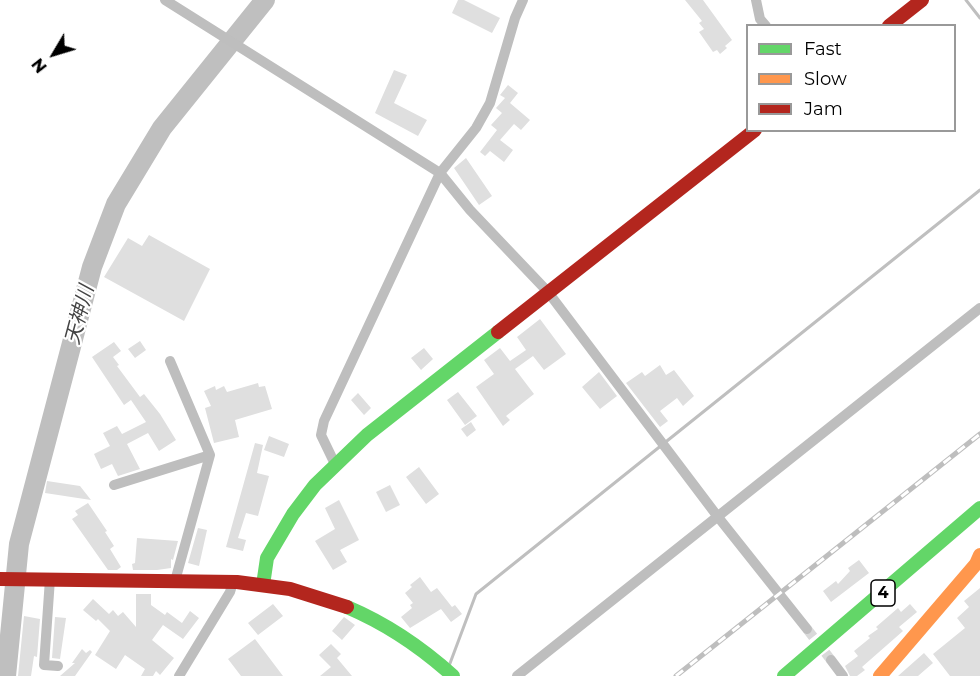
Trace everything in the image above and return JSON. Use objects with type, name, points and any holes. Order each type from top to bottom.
[{"type":"main road","points":[[892,24],[922,0]]},
{"type":"main road","points":[[263,585],[267,558],[273,545],[315,485],[367,435],[752,132]]},
{"type":"main road","name":"4","points":[[784,676],[980,508]]},
{"type":"main road","points":[[882,675],[979,560]]},
{"type":"main road","points":[[0,579],[233,582],[316,595],[368,616],[418,647],[453,676]]},
{"type":"street","points":[[165,0],[440,173],[470,210],[548,292],[718,517],[807,629]]},
{"type":"street","points":[[336,464],[321,435],[324,420],[440,173],[476,128],[490,103],[515,18],[523,0]]},
{"type":"street","points":[[756,0],[760,19],[764,24]]},
{"type":"street","points":[[517,676],[980,308]]},
{"type":"street","points":[[170,361],[210,455],[175,581]]},
{"type":"street","points":[[114,485],[210,455]]},
{"type":"street","points":[[50,579],[44,665],[58,666]]},
{"type":"street","points":[[179,676],[230,592],[233,582]]},
{"type":"street","points":[[831,660],[843,676]]},
{"type":"building","points":[[458,0],[464,0],[500,18],[492,33],[452,13]]},
{"type":"building","points":[[685,0],[703,0],[732,40],[720,54],[717,50],[713,52],[699,32],[704,29],[699,23],[702,21]]},
{"type":"building","points":[[394,70],[407,75],[394,103],[427,120],[418,136],[375,113]]},
{"type":"building","points":[[508,85],[518,93],[510,103],[530,120],[521,130],[514,124],[500,140],[513,150],[504,162],[490,151],[485,156],[480,152],[497,130],[491,125],[502,113],[496,108],[505,98],[500,95]]},
{"type":"building","points":[[466,158],[492,196],[479,205],[454,168]]},
{"type":"building","points":[[149,235],[210,269],[184,321],[104,277],[128,238],[142,246]]},
{"type":"building","points":[[540,319],[566,354],[544,370],[533,356],[515,369],[534,394],[506,416],[510,420],[503,426],[476,387],[494,374],[484,360],[500,348],[510,361],[526,350],[517,337]]},
{"type":"building","points":[[140,341],[146,350],[135,358],[128,349]]},
{"type":"building","points":[[114,342],[121,351],[113,357],[119,365],[117,366],[140,397],[144,394],[160,414],[176,440],[159,451],[148,433],[127,444],[140,469],[118,476],[112,464],[101,469],[94,454],[110,446],[103,433],[117,426],[122,434],[146,422],[131,400],[124,405],[92,357]]},
{"type":"building","points":[[424,348],[433,359],[421,370],[411,358]]},
{"type":"building","points":[[660,365],[666,375],[674,370],[694,396],[683,406],[677,398],[660,411],[668,421],[660,427],[626,383],[642,372],[645,376]]},
{"type":"building","points":[[599,372],[617,396],[600,409],[582,387]]},
{"type":"building","points":[[258,383],[259,387],[265,386],[272,409],[235,420],[239,437],[214,443],[205,408],[211,406],[204,391],[215,386],[216,390],[224,386],[227,392]]},
{"type":"building","points":[[458,392],[477,416],[465,425],[447,400]]},
{"type":"building","points":[[358,393],[371,408],[364,415],[351,400]]},
{"type":"building","points":[[471,422],[476,430],[467,437],[461,429]]},
{"type":"building","points":[[269,436],[289,444],[284,457],[264,450]]},
{"type":"building","points":[[255,443],[263,445],[257,473],[269,476],[258,516],[246,513],[238,538],[246,540],[243,551],[226,547]]},
{"type":"building","points":[[419,467],[439,494],[426,504],[406,477]]},
{"type":"building","points":[[47,481],[80,486],[91,500],[45,493]]},
{"type":"building","points":[[390,485],[400,505],[386,512],[376,492]]},
{"type":"building","points":[[339,500],[359,540],[340,550],[347,562],[333,570],[315,541],[335,529],[325,508]]},
{"type":"building","points":[[88,503],[114,546],[110,549],[121,567],[117,570],[108,570],[72,519],[78,515],[75,511]]},
{"type":"building","points":[[198,528],[207,530],[199,566],[188,563]]},
{"type":"building","points":[[137,538],[178,541],[173,560],[171,559],[171,568],[133,570]]},
{"type":"building","points":[[859,560],[869,573],[831,602],[823,591],[836,581],[838,584],[850,571],[848,568]]},
{"type":"building","points":[[420,577],[431,592],[437,588],[452,607],[455,605],[462,614],[451,622],[441,609],[410,628],[401,617],[412,608],[410,605],[413,603],[405,593],[412,587],[410,585]]},
{"type":"building","points":[[980,588],[980,676],[950,676],[933,654],[965,628],[957,618],[969,607],[964,601]]},
{"type":"building","points":[[136,594],[151,594],[151,605],[165,615],[167,612],[182,623],[190,611],[199,618],[183,639],[163,625],[152,640],[174,658],[160,675],[156,671],[153,676],[141,676],[145,669],[125,655],[116,669],[95,655],[110,631],[98,619],[96,621],[83,610],[93,599],[109,614],[113,610],[118,616],[123,612],[136,627]]},
{"type":"building","points":[[273,604],[283,616],[258,635],[248,623]]},
{"type":"building","points":[[910,604],[917,612],[899,627],[903,631],[862,667],[865,670],[857,676],[850,676],[845,666],[858,656],[854,651],[870,638],[868,636],[878,629],[876,627],[898,608],[901,612]]},
{"type":"building","points":[[24,616],[40,619],[37,657],[34,656],[31,676],[18,676]]},
{"type":"building","points":[[55,617],[66,618],[60,659],[52,658]]},
{"type":"building","points":[[344,617],[355,625],[342,640],[332,631]]},
{"type":"building","points":[[255,639],[283,676],[241,676],[228,659]]},
{"type":"building","points":[[331,644],[341,654],[337,658],[352,676],[320,676],[331,667],[319,655]]},
{"type":"building","points":[[82,649],[86,653],[90,650],[92,652],[75,676],[60,676],[75,663],[72,663]]},
{"type":"building","points":[[924,653],[933,663],[918,676],[898,676]]},
{"type":"waterway","name":"天神川","points":[[6,676],[19,544],[92,267],[116,204],[162,128],[265,0]]},
{"type":"waterway","points":[[966,0],[980,18]]},
{"type":"waterway","points":[[449,666],[476,594],[980,190]]},
{"type":"tunnel","points":[[807,629],[831,660]]},
{"type":"railway","points":[[676,676],[980,434]]},
{"type":"traffic: fast","points":[[263,585],[267,558],[293,514],[315,485],[367,435],[498,332]]},
{"type":"traffic: fast","points":[[784,676],[980,508]]},
{"type":"traffic: fast","points":[[347,607],[403,637],[453,676]]},
{"type":"traffic: slow","points":[[880,676],[976,564],[980,555]]},
{"type":"traffic: jam","points":[[892,24],[922,0]]},
{"type":"traffic: jam","points":[[498,332],[752,132]]},
{"type":"traffic: jam","points":[[0,579],[237,582],[290,589],[347,607]]}]
